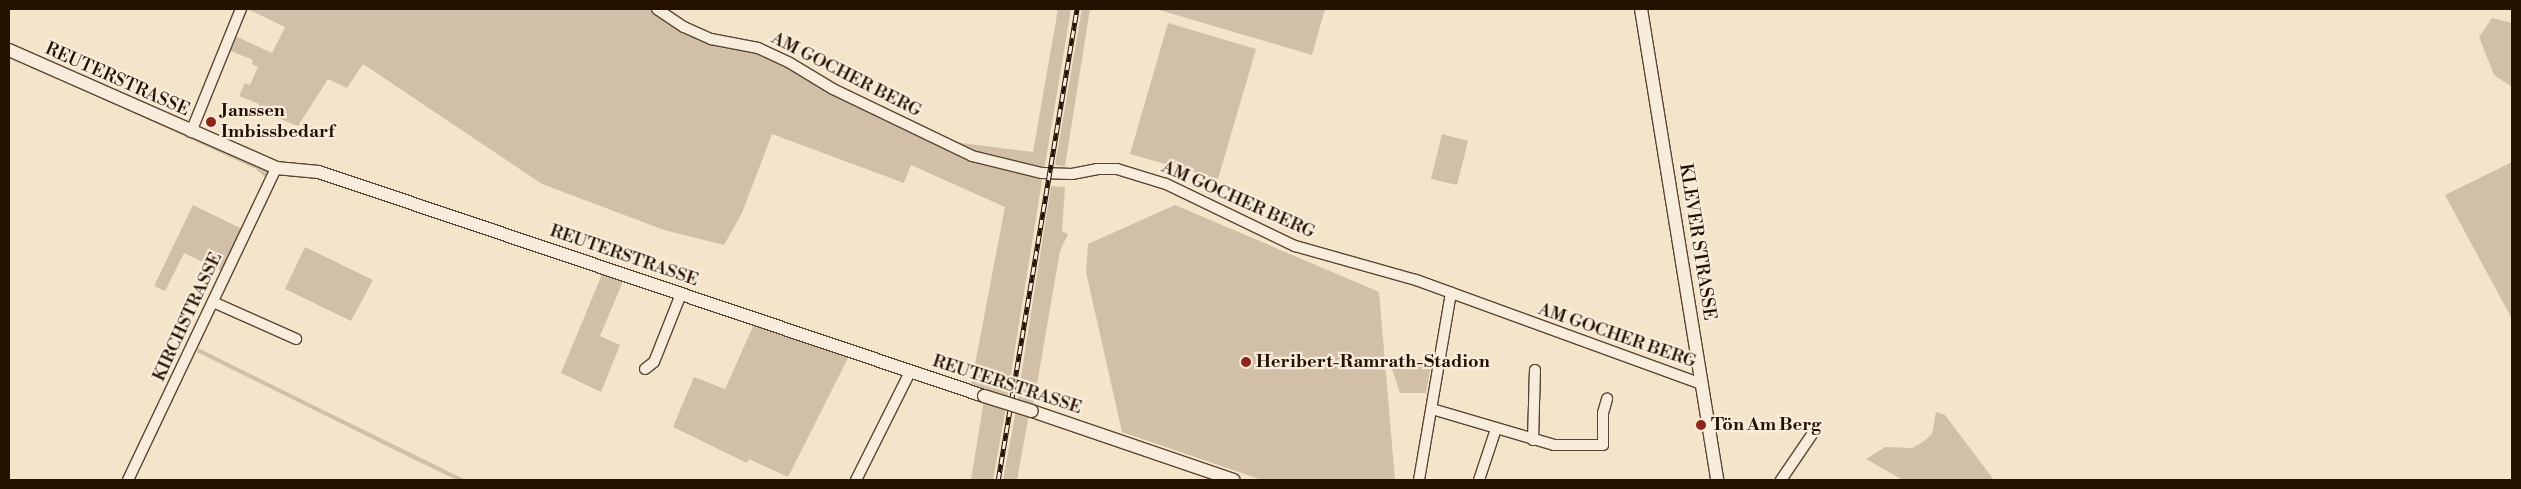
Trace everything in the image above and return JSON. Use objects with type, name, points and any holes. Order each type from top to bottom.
[{"type":"street","points":[[191,132],[241,9]]},
{"type":"street","name":"AM GOCHER BERG","points":[[657,9],[684,27],[712,38],[758,48],[790,63],[833,89],[972,156],[1042,173],[1072,174],[1097,169],[1117,169],[1166,184],[1296,246],[1451,294],[1702,384]]},
{"type":"street","name":"KLEVER STRASSE","points":[[1641,9],[1717,480]]},
{"type":"street","name":"REUTERSTRASSE","points":[[9,50],[276,168],[319,172],[1234,480]]},
{"type":"street","name":"KIRCHSTRASSE","points":[[128,480],[276,168]]},
{"type":"street","points":[[645,368],[654,362],[681,294]]},
{"type":"street","points":[[1420,480],[1451,294]]},
{"type":"street","points":[[213,302],[296,339]]},
{"type":"street","points":[[1534,440],[1535,370]]},
{"type":"street","points":[[856,480],[910,372]]},
{"type":"street","points":[[1432,409],[1554,445],[1603,445],[1603,413],[1607,399]]},
{"type":"street","points":[[1479,480],[1496,429]]},
{"type":"street","points":[[1782,480],[1816,430]]},
{"type":"shaded area","points":[[247,9],[654,9],[684,29],[757,50],[979,161],[1043,175],[1007,398],[971,385],[1005,207],[911,165],[904,183],[772,134],[742,213],[724,245],[664,230],[542,184],[363,64],[347,88],[328,79],[298,126],[258,110],[259,104],[239,96],[245,83],[250,85],[258,67],[252,64],[253,60],[228,50],[233,35],[272,53],[285,27]]},
{"type":"shaded area","points":[[1058,9],[1071,9],[1044,171],[980,157],[953,142],[1033,152]]},
{"type":"shaded area","points":[[1082,9],[1090,9],[1065,166],[1055,165]]},
{"type":"shaded area","points":[[1156,9],[1325,9],[1312,55]]},
{"type":"shaded area","points":[[2492,18],[2512,23],[2512,87],[2494,75],[2479,37]]},
{"type":"shaded area","points":[[1168,23],[1256,49],[1218,179],[1130,154]]},
{"type":"shaded area","points":[[9,56],[269,171],[266,178],[256,169]]},
{"type":"shaded area","points":[[1442,134],[1468,141],[1457,185],[1431,179]]},
{"type":"shaded area","points":[[2512,162],[2512,319],[2445,195]]},
{"type":"shaded area","points":[[1051,186],[1065,187],[1062,231],[1068,234],[1060,251],[1033,407],[1017,402]]},
{"type":"shaded area","points":[[193,205],[242,229],[222,271],[184,253],[165,291],[154,286]]},
{"type":"shaded area","name":"Heribert-Ramrath-Stadion","points":[[1175,205],[1379,292],[1395,480],[1262,480],[1122,432],[1086,272],[1088,244]]},
{"type":"shaded area","points":[[305,247],[373,280],[351,321],[285,289]]},
{"type":"shaded area","points":[[603,272],[624,279],[600,336],[620,345],[601,392],[561,373]]},
{"type":"shaded area","points":[[755,322],[850,354],[788,477],[749,459],[747,463],[673,427],[694,377],[725,389]]},
{"type":"shaded area","points":[[198,348],[466,480],[457,480],[415,460],[197,352]]},
{"type":"shaded area","points":[[1405,359],[1432,361],[1426,393],[1400,393],[1391,366]]},
{"type":"shaded area","points":[[984,400],[1006,407],[993,480],[971,480]]},
{"type":"shaded area","points":[[1016,410],[1029,414],[1017,480],[1003,480]]},
{"type":"shaded area","points":[[1936,412],[1945,415],[1994,480],[1903,480],[1866,459],[1885,447],[1912,448],[1923,442],[1932,434]]},
{"type":"railway","points":[[998,480],[1077,9]]},
{"type":"place","name":"Janssen Imbissbedarf","points":[[211,122]]},
{"type":"place","name":"Heribert-Ramrath-Stadion","points":[[1246,362]]},
{"type":"place","name":"Tön Am Berg","points":[[1701,425]]}]
